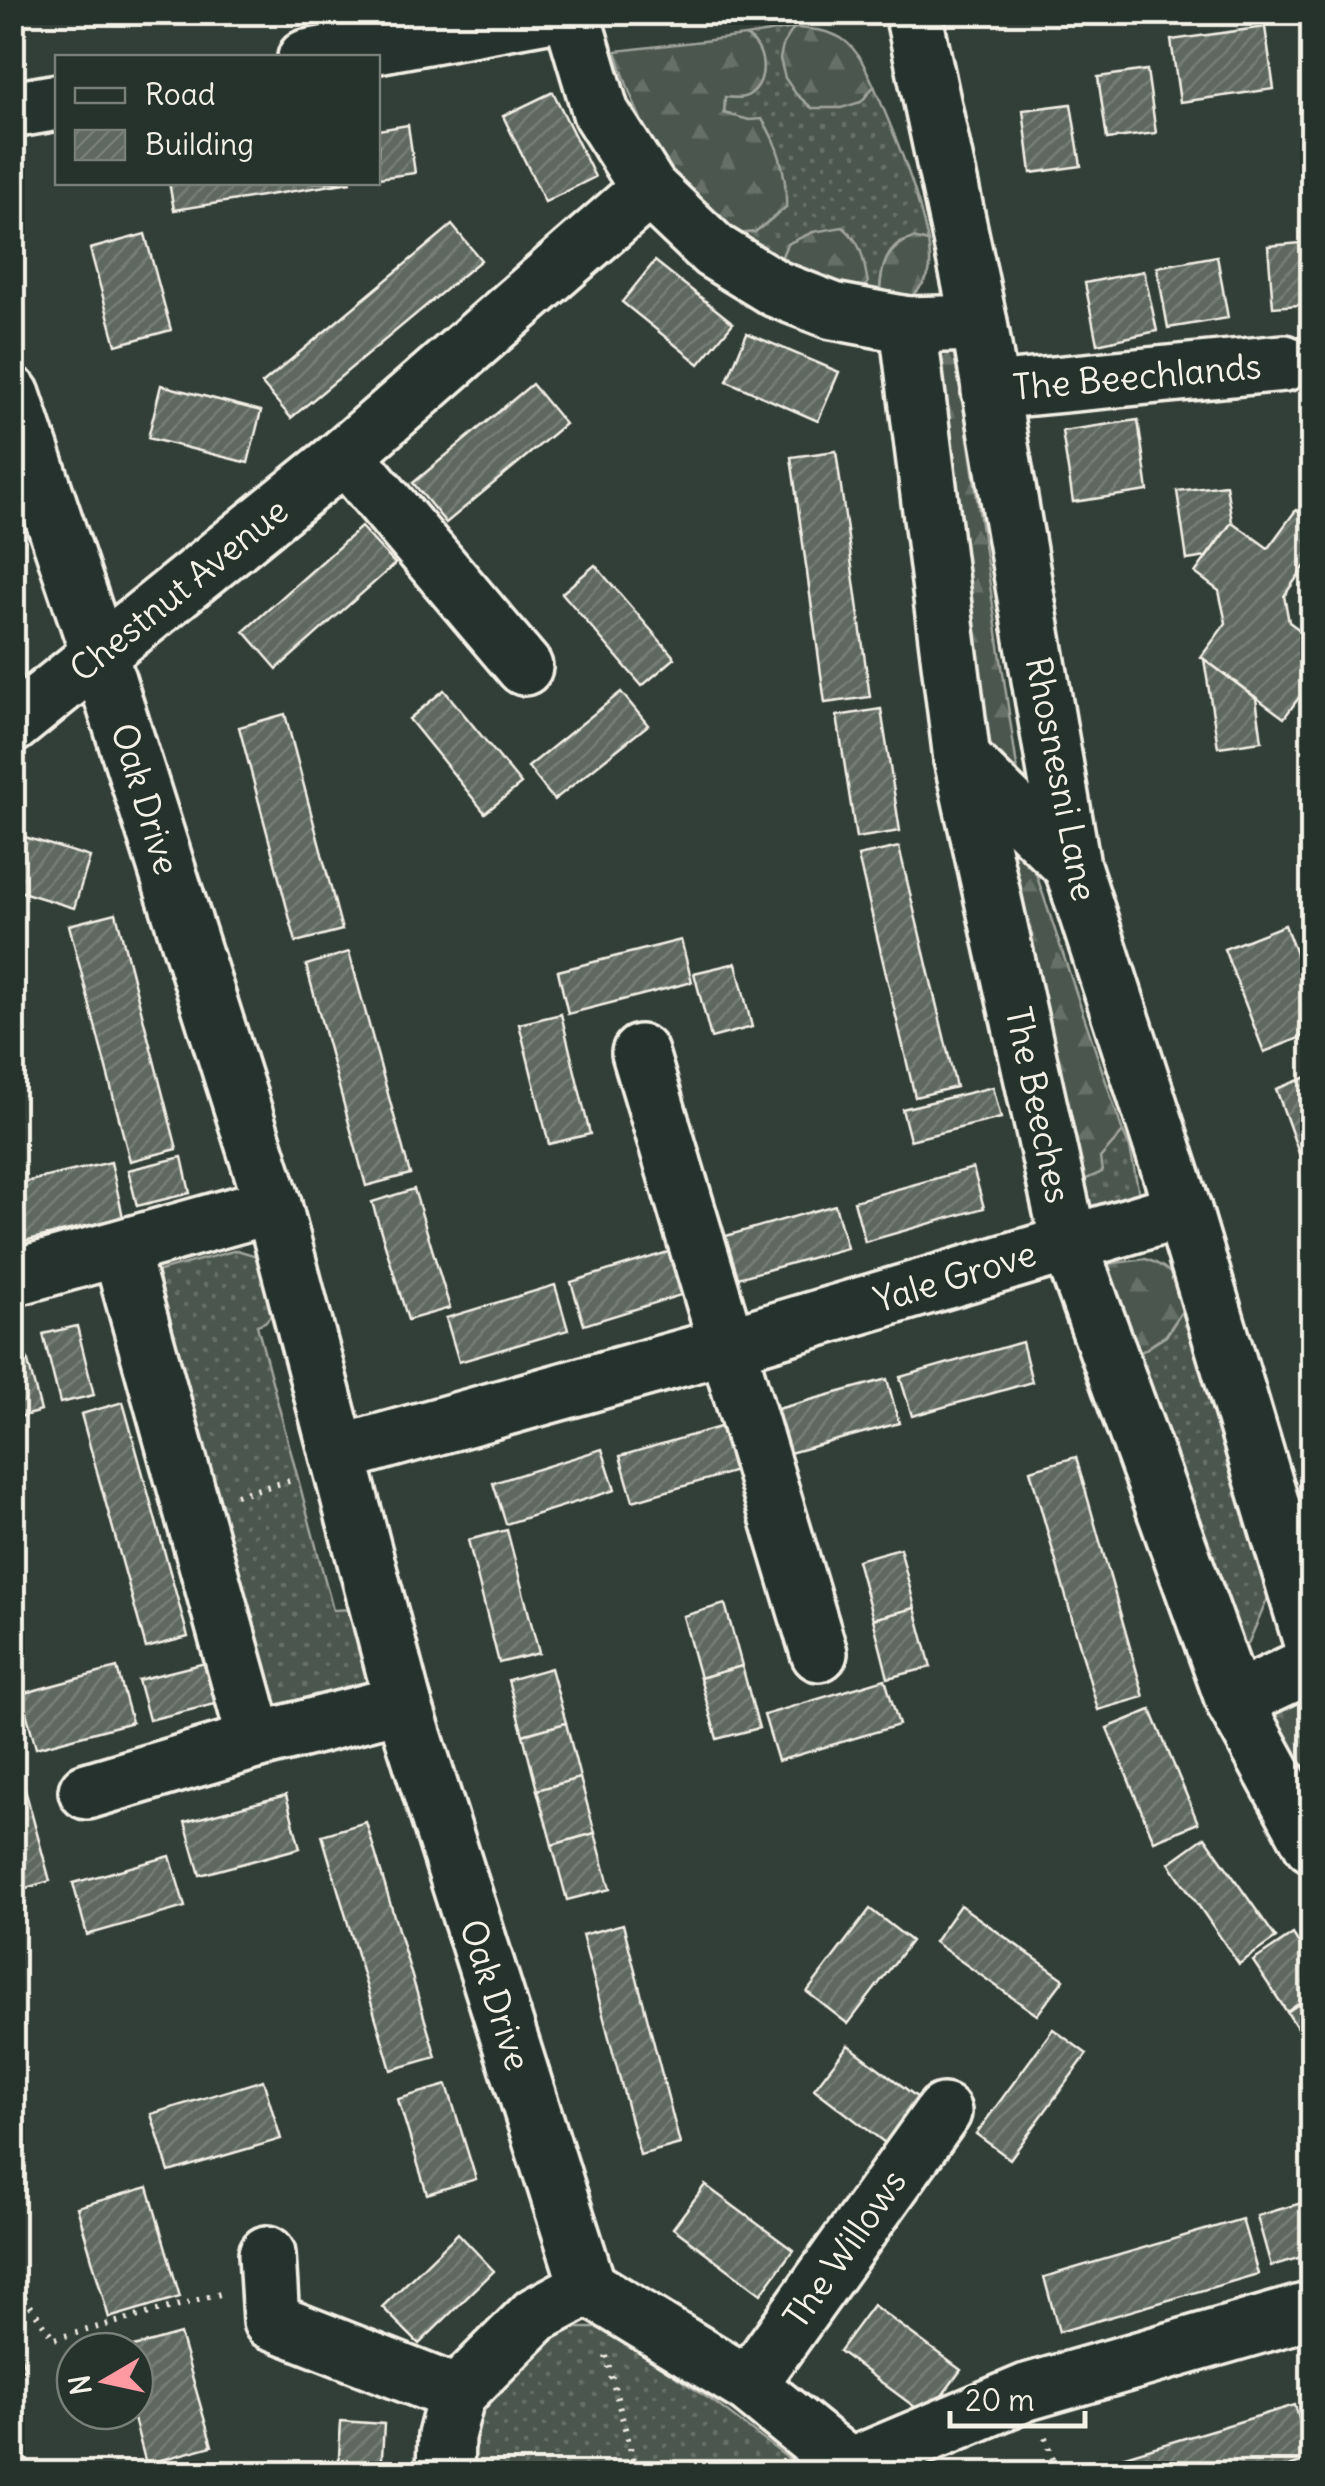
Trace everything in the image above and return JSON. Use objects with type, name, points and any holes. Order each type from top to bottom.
[{"type":"street","points":[[322,55],[558,12]]},
{"type":"street","points":[[571,12],[602,113],[649,189],[714,252],[776,289],[833,311],[908,325],[980,324]]},
{"type":"street","name":"Rhosnesni Lane","points":[[913,12],[980,324],[1072,866],[1183,1210],[1312,1643]]},
{"type":"street","points":[[12,110],[55,103]]},
{"type":"street","name":"Chestnut Avenue","points":[[12,725],[346,455],[649,189]]},
{"type":"street","name":"The Beeches","points":[[908,325],[962,759],[1068,1243],[1234,1701],[1312,1844]]},
{"type":"street","name":"The Beechlands","points":[[990,391],[1284,363]]},
{"type":"street","name":"Oak Drive","points":[[12,395],[99,654],[272,1206],[402,1703],[588,2288]]},
{"type":"street","points":[[346,455],[524,667]]},
{"type":"street","points":[[962,759],[1072,866]]},
{"type":"street","points":[[640,1054],[819,1653]]},
{"type":"street","points":[[12,1278],[272,1206]]},
{"type":"street","name":"Yale Grove","points":[[340,1461],[1183,1210]]},
{"type":"street","points":[[120,1250],[256,1741]]},
{"type":"street","points":[[1234,1701],[1312,1664]]},
{"type":"street","points":[[86,1792],[256,1741],[402,1703]]},
{"type":"street","name":"The Willows","points":[[748,2385],[943,2112]]},
{"type":"street","points":[[268,2267],[271,2322],[457,2394]]},
{"type":"street","points":[[445,2474],[446,2436],[457,2394],[536,2315],[588,2288],[748,2385],[851,2470],[1028,2392],[1312,2310]]},
{"type":"path","points":[[191,1506],[340,1461]]},
{"type":"path","points":[[12,2280],[54,2339],[268,2267]]},
{"type":"path","points":[[588,2288],[637,2474]]},
{"type":"green space","points":[[794,28],[783,62],[794,90],[812,108],[861,102],[874,86],[905,163],[928,242],[905,241],[886,260],[880,292],[895,304],[777,268],[701,207],[755,232],[786,207],[749,120],[724,114],[725,96],[747,96],[760,80],[761,55],[745,36]]},
{"type":"green space","points":[[794,28],[836,35],[853,48],[874,86],[861,102],[841,108],[812,108],[796,94],[785,78],[780,59],[783,44]]},
{"type":"green space","points":[[745,36],[761,55],[760,80],[747,96],[725,97],[724,113],[749,120],[762,119],[781,162],[786,207],[755,232],[738,234],[714,217],[675,177],[634,105],[616,51]]},
{"type":"green space","points":[[843,227],[855,240],[863,259],[868,283],[859,297],[777,268],[787,244],[813,232]]},
{"type":"green space","points":[[913,238],[928,242],[930,268],[926,279],[910,298],[880,292],[891,252]]},
{"type":"green space","points":[[954,343],[1020,787],[980,750],[929,354]]},
{"type":"green space","points":[[994,811],[1025,841],[1123,1132],[1100,1158],[1102,1172],[1069,1187]]},
{"type":"green space","points":[[1123,1132],[1142,1209],[1079,1216],[1069,1187]]},
{"type":"green space","points":[[237,1250],[257,1256],[274,1275],[276,1309],[257,1325],[333,1610],[353,1609],[377,1683],[271,1711],[148,1274]]},
{"type":"green space","points":[[1146,1259],[1173,1277],[1184,1308],[1166,1335],[1141,1352],[1122,1349],[1091,1266]]},
{"type":"green space","points":[[1184,1308],[1268,1598],[1241,1660],[1122,1349],[1141,1352],[1166,1336]]},
{"type":"green space","points":[[1300,1684],[1312,1704],[1312,1812],[1252,1707]]},
{"type":"green space","points":[[562,2328],[602,2328],[714,2402],[807,2473],[466,2474],[475,2423],[528,2353]]},
{"type":"building","points":[[1265,27],[1274,89],[1180,102],[1171,40]]},
{"type":"building","points":[[1147,70],[1156,133],[1107,139],[1098,77]]},
{"type":"building","points":[[553,92],[595,177],[545,202],[503,116]]},
{"type":"building","points":[[1071,104],[1081,166],[1031,173],[1023,110]]},
{"type":"building","points":[[408,125],[415,173],[380,178],[380,130]]},
{"type":"building","points":[[170,185],[332,185],[174,210]]},
{"type":"building","points":[[452,225],[481,260],[291,418],[262,384]]},
{"type":"building","points":[[145,234],[171,330],[116,345],[90,249]]},
{"type":"building","points":[[1312,242],[1312,304],[1273,307],[1268,246]]},
{"type":"building","points":[[1217,256],[1228,318],[1168,328],[1157,267]]},
{"type":"building","points":[[655,261],[733,323],[699,364],[622,302]]},
{"type":"building","points":[[1144,271],[1157,331],[1097,344],[1085,283]]},
{"type":"building","points":[[747,333],[839,372],[818,421],[727,381]]},
{"type":"building","points":[[532,384],[565,424],[446,523],[413,483]]},
{"type":"building","points":[[161,385],[261,411],[248,463],[148,438]]},
{"type":"building","points":[[1138,420],[1148,491],[1073,502],[1062,431]]},
{"type":"building","points":[[836,451],[870,697],[825,703],[791,457]]},
{"type":"building","points":[[1226,485],[1232,522],[1206,557],[1187,560],[1177,491]]},
{"type":"building","points":[[1296,510],[1312,522],[1312,556],[1284,596],[1289,622],[1312,639],[1312,699],[1303,692],[1284,718],[1201,657],[1226,623],[1219,591],[1195,573],[1232,522],[1268,548]]},
{"type":"building","points":[[361,527],[395,564],[277,669],[244,631]]},
{"type":"building","points":[[595,565],[675,658],[642,686],[562,593]]},
{"type":"building","points":[[1204,659],[1256,698],[1262,741],[1218,747]]},
{"type":"building","points":[[444,690],[521,784],[485,813],[409,719]]},
{"type":"building","points":[[621,692],[648,725],[554,800],[528,767]]},
{"type":"building","points":[[881,709],[900,831],[856,838],[837,716]]},
{"type":"building","points":[[285,714],[342,930],[296,942],[239,727]]},
{"type":"building","points":[[12,833],[90,857],[74,908],[12,889]]},
{"type":"building","points":[[899,847],[956,1087],[915,1097],[858,856]]},
{"type":"building","points":[[116,913],[177,1149],[130,1161],[69,925]]},
{"type":"building","points":[[1285,925],[1312,996],[1312,1033],[1264,1052],[1224,949]]},
{"type":"building","points":[[681,940],[692,982],[568,1014],[558,971]]},
{"type":"building","points":[[349,952],[410,1174],[366,1186],[306,965]]},
{"type":"building","points":[[736,963],[752,1027],[711,1038],[694,973]]},
{"type":"building","points":[[561,1014],[590,1134],[549,1144],[519,1024]]},
{"type":"building","points":[[1312,1075],[1312,1167],[1305,1170],[1276,1089]]},
{"type":"building","points":[[993,1087],[1001,1118],[910,1140],[902,1109]]},
{"type":"building","points":[[182,1157],[190,1193],[137,1206],[128,1170]]},
{"type":"building","points":[[111,1162],[123,1217],[24,1241],[12,1185]]},
{"type":"building","points":[[973,1168],[984,1208],[865,1242],[854,1201]]},
{"type":"building","points":[[414,1189],[450,1308],[408,1320],[372,1202]]},
{"type":"building","points":[[835,1205],[847,1248],[727,1281],[715,1239]]},
{"type":"building","points":[[684,1247],[697,1290],[584,1325],[571,1282]]},
{"type":"building","points":[[555,1285],[568,1330],[459,1362],[446,1318]]},
{"type":"building","points":[[77,1326],[94,1395],[60,1403],[43,1334]]},
{"type":"building","points":[[1022,1342],[1032,1382],[912,1416],[900,1377]]},
{"type":"building","points":[[27,1358],[41,1411],[12,1419],[12,1362]]},
{"type":"building","points":[[887,1379],[899,1423],[775,1457],[763,1413]]},
{"type":"building","points":[[123,1402],[188,1637],[146,1648],[81,1414]]},
{"type":"building","points":[[730,1424],[743,1469],[633,1501],[620,1456]]},
{"type":"building","points":[[602,1449],[615,1490],[506,1524],[493,1483]]},
{"type":"building","points":[[1076,1457],[1144,1697],[1098,1710],[1030,1470]]},
{"type":"building","points":[[507,1530],[539,1653],[499,1663],[468,1540]]},
{"type":"building","points":[[900,1548],[915,1608],[873,1619],[857,1560]]},
{"type":"building","points":[[725,1604],[742,1666],[700,1678],[683,1616]]},
{"type":"building","points":[[915,1608],[931,1667],[888,1678],[873,1619]]},
{"type":"building","points":[[209,1662],[219,1703],[149,1720],[138,1680]]},
{"type":"building","points":[[742,1666],[759,1728],[717,1739],[700,1678]]},
{"type":"building","points":[[117,1668],[132,1722],[36,1748],[21,1694]]},
{"type":"building","points":[[551,1668],[566,1723],[523,1735],[508,1680]]},
{"type":"building","points":[[885,1679],[899,1725],[778,1761],[764,1715]]},
{"type":"building","points":[[1151,1710],[1198,1823],[1154,1841],[1107,1728]]},
{"type":"building","points":[[566,1723],[580,1778],[537,1790],[523,1735]]},
{"type":"building","points":[[17,1760],[50,1881],[12,1892],[12,1761]]},
{"type":"building","points":[[580,1778],[595,1833],[552,1845],[537,1790]]},
{"type":"building","points":[[286,1795],[300,1848],[200,1875],[185,1822]]},
{"type":"building","points":[[366,1822],[436,2057],[391,2070],[322,1835]]},
{"type":"building","points":[[595,1833],[610,1889],[567,1900],[552,1845]]},
{"type":"building","points":[[1205,1837],[1276,1938],[1239,1964],[1169,1863]]},
{"type":"building","points":[[170,1856],[185,1907],[87,1935],[73,1883]]},
{"type":"building","points":[[960,1905],[1064,1979],[1037,2015],[934,1942]]},
{"type":"building","points":[[870,1909],[911,1941],[848,2024],[807,1992]]},
{"type":"building","points":[[623,1924],[680,2144],[640,2155],[582,1935]]},
{"type":"building","points":[[1293,1934],[1312,1964],[1312,1995],[1287,2012],[1253,1961]]},
{"type":"building","points":[[1312,1995],[1312,2051],[1287,2012]]},
{"type":"building","points":[[1053,2029],[1087,2054],[1010,2159],[976,2134]]},
{"type":"building","points":[[848,2045],[930,2107],[897,2152],[814,2089]]},
{"type":"building","points":[[263,2080],[281,2139],[169,2172],[151,2114]]},
{"type":"building","points":[[447,2085],[476,2179],[427,2194],[398,2099]]},
{"type":"building","points":[[705,2185],[793,2250],[761,2294],[673,2228]]},
{"type":"building","points":[[148,2187],[180,2297],[109,2318],[77,2207]]},
{"type":"building","points":[[1312,2200],[1312,2254],[1271,2266],[1257,2216]]},
{"type":"building","points":[[1242,2219],[1258,2274],[1059,2332],[1044,2277]]},
{"type":"building","points":[[458,2233],[494,2271],[419,2344],[382,2307]]},
{"type":"building","points":[[873,2305],[961,2370],[927,2416],[839,2351]]},
{"type":"building","points":[[180,2334],[212,2446],[146,2464],[137,2431],[155,2431],[155,2341]]},
{"type":"building","points":[[12,2336],[25,2369],[12,2372]]},
{"type":"building","points":[[12,2387],[17,2387],[20,2428],[12,2428]]},
{"type":"building","points":[[1295,2405],[1311,2460],[1266,2474],[1101,2474],[1098,2464]]},
{"type":"building","points":[[341,2421],[384,2424],[381,2474],[338,2474]]},
{"type":"building","points":[[12,2428],[20,2428],[23,2469],[12,2469]]}]
